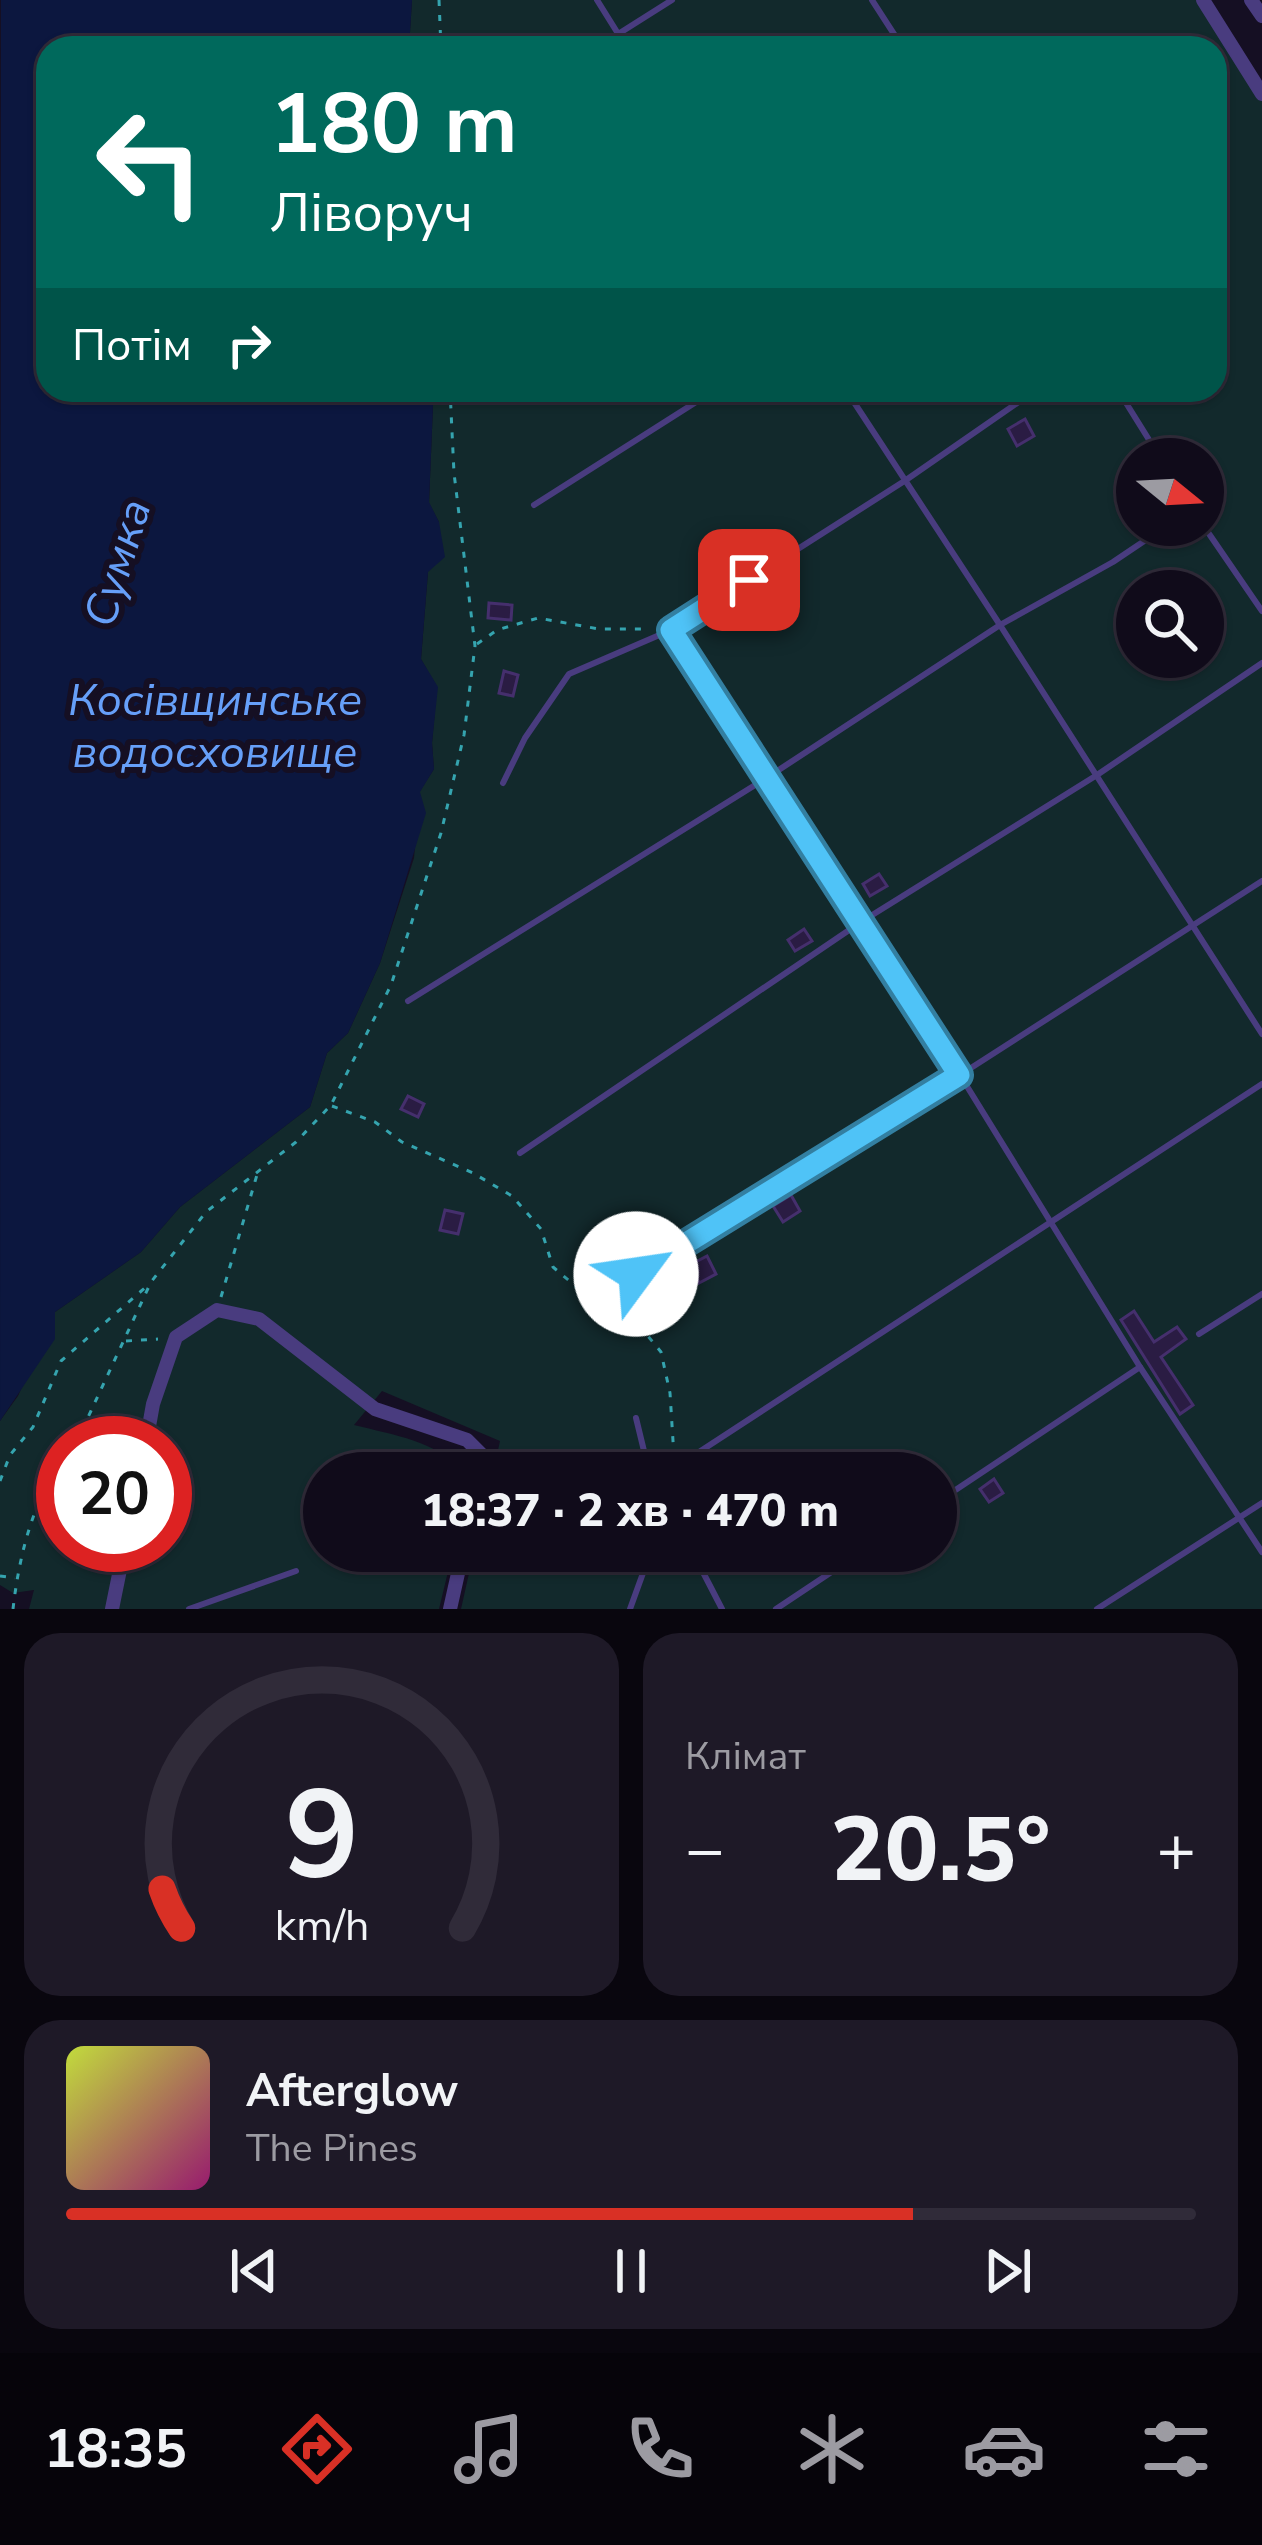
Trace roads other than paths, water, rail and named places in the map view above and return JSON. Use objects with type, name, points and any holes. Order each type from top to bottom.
[{"type":"street","points":[[1203,0],[1226,36]]},
{"type":"street","points":[[1251,0],[1262,16]]},
{"type":"street","points":[[1227,38],[1262,94]]},
{"type":"street","points":[[154,1416],[176,1337],[217,1310],[259,1319],[375,1409],[467,1440],[480,1452]]},
{"type":"street","points":[[112,1609],[120,1572]]},
{"type":"street","points":[[450,1609],[458,1572]]},
{"type":"lane","points":[[597,0],[619,34]]},
{"type":"lane","points":[[616,36],[671,0]]},
{"type":"lane","points":[[872,0],[895,36]]},
{"type":"lane","points":[[534,505],[696,402]]},
{"type":"lane","points":[[854,402],[1262,1034]]},
{"type":"lane","points":[[503,783],[525,738],[569,674],[671,630],[1019,402]]},
{"type":"lane","points":[[1125,402],[1148,438]]},
{"type":"lane","points":[[408,1000],[768,777],[1000,625],[1137,546]]},
{"type":"lane","points":[[1217,546],[1262,611]]},
{"type":"lane","points":[[671,630],[1262,1552]]},
{"type":"lane","points":[[520,1153],[861,922],[1097,775],[1262,663]]},
{"type":"lane","points":[[636,1274],[1262,881]]},
{"type":"lane","points":[[699,1452],[1262,1084]]},
{"type":"lane","points":[[1199,1334],[1262,1294]]},
{"type":"lane","points":[[957,1489],[1140,1366]]},
{"type":"lane","points":[[636,1418],[644,1452]]},
{"type":"lane","points":[[1097,1609],[1262,1503]]},
{"type":"lane","points":[[189,1609],[296,1570]]},
{"type":"lane","points":[[629,1609],[642,1572]]},
{"type":"lane","points":[[703,1572],[722,1609]]},
{"type":"lane","points":[[776,1609],[832,1572]]},
{"type":"water","name":"Косівщинське водосховище","points":[[1,0],[412,0],[410,36],[36,36],[36,402],[432,402],[429,502],[439,522],[445,557],[428,572],[421,659],[438,687],[434,769],[420,792],[426,813],[380,963],[348,1033],[327,1053],[310,1107],[180,1207],[141,1252],[55,1312],[55,1339],[0,1421]]},
{"type":"water label","name":"Сумка","points":[[118,563]]}]
